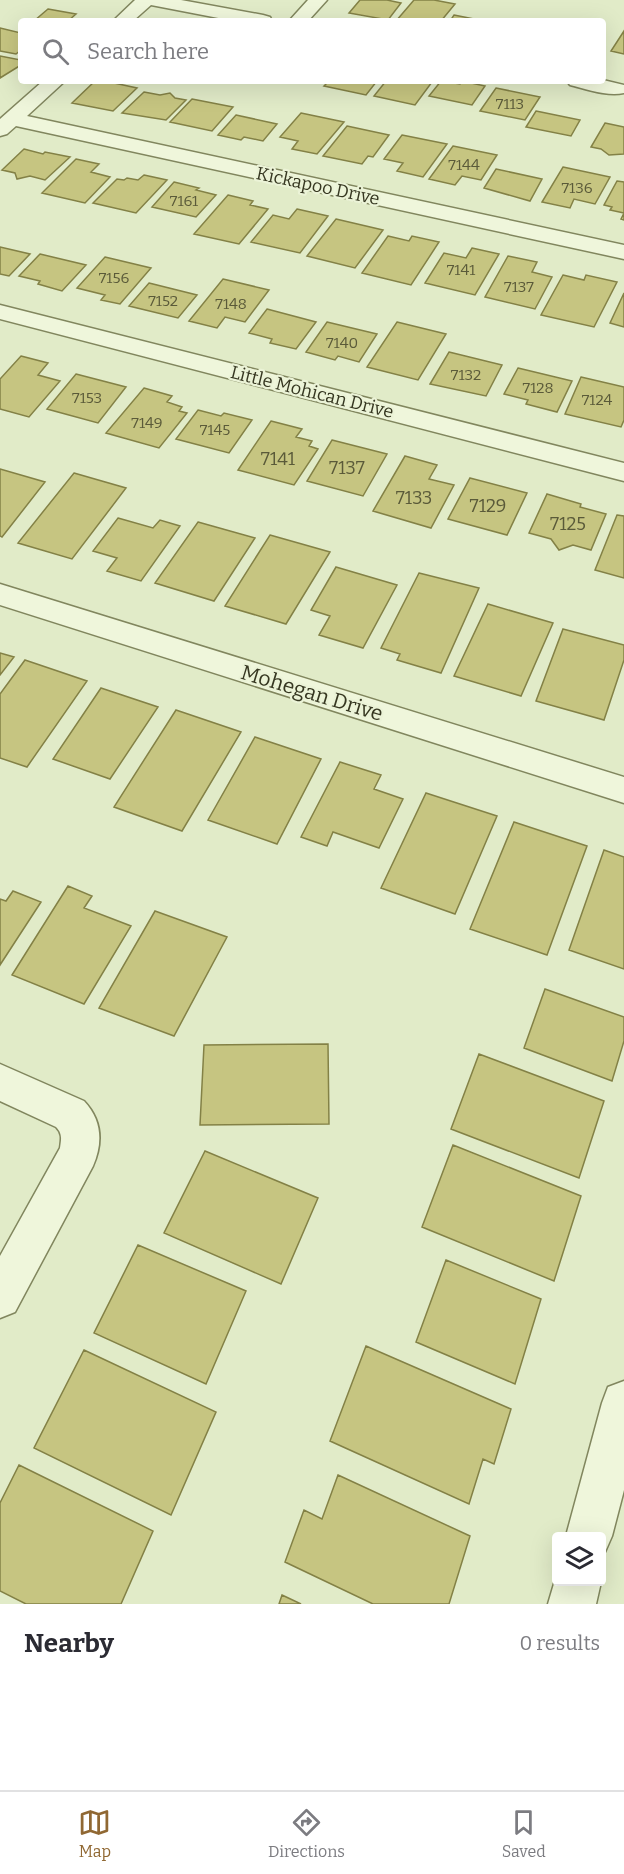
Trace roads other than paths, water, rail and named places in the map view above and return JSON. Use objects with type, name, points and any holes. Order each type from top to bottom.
[{"type":"street","points":[[125,18],[146,0]]},
{"type":"street","points":[[152,0],[247,18]]},
{"type":"street","points":[[301,18],[318,0]]},
{"type":"street","points":[[6,124],[52,84]]},
{"type":"street","points":[[593,84],[617,89]]},
{"type":"street","name":"Kickapoo Drive","points":[[6,124],[624,252]]},
{"type":"street","name":"Little Mohican Drive","points":[[0,312],[624,472]]},
{"type":"street","name":"Mohegan Drive","points":[[0,594],[624,790]]},
{"type":"street","points":[[0,1082],[52,1104],[79,1122],[82,1135],[79,1153],[0,1297]]},
{"type":"street","points":[[590,1532],[624,1403]]},
{"type":"street","points":[[572,1604],[577,1586]]}]
